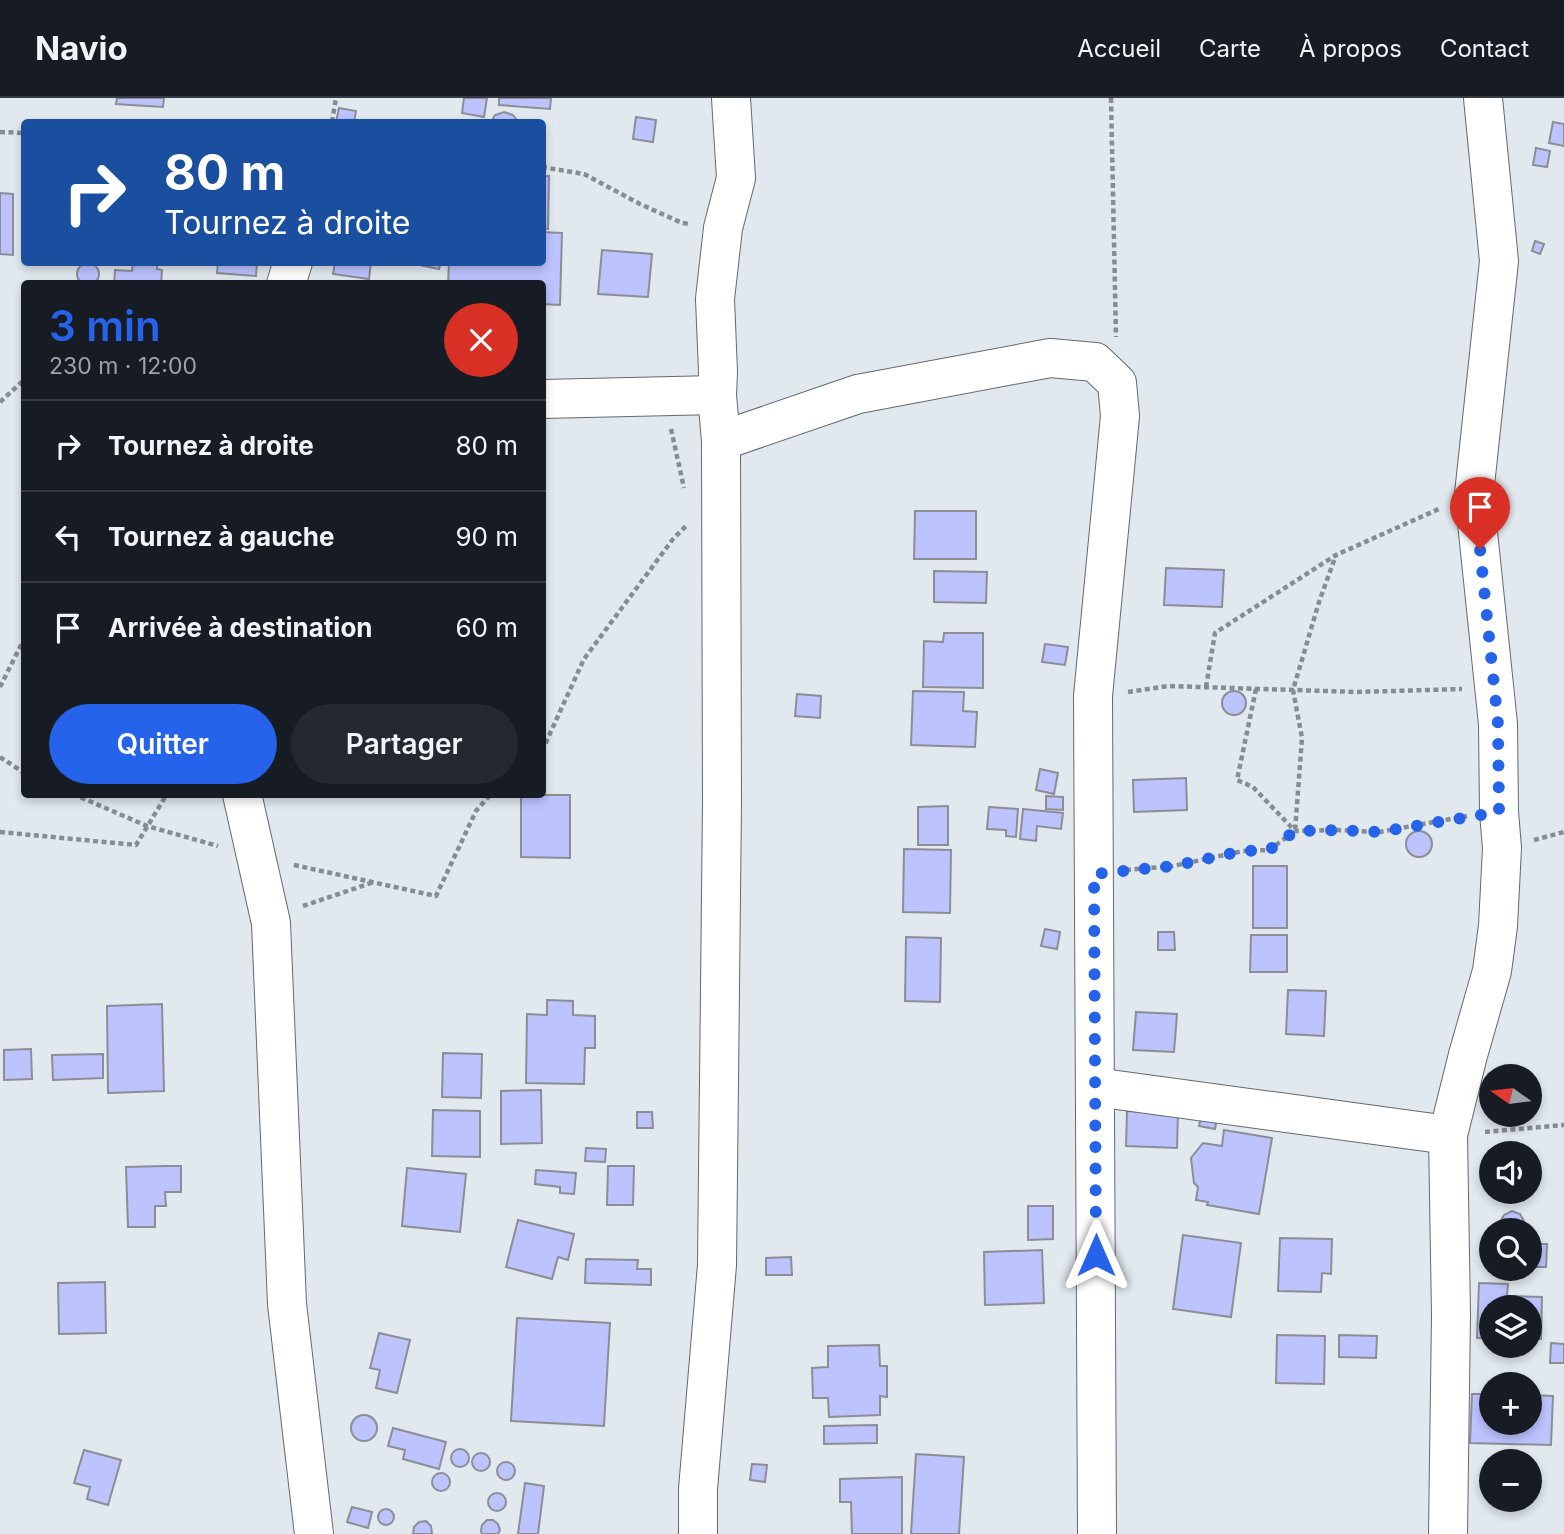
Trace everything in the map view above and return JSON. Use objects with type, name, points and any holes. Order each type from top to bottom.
[{"type":"street","points":[[698,1534],[698,1489],[717,1265],[722,803],[721,441],[715,299],[723,228],[736,178],[731,98]]},
{"type":"street","points":[[1448,1534],[1451,1315],[1448,1135],[1492,971],[1502,861],[1498,724],[1474,494],[1499,261],[1483,98]]},
{"type":"street","points":[[721,441],[858,394],[1050,358],[1095,362],[1117,383],[1120,416],[1093,696],[1097,1534]]},
{"type":"street","points":[[546,399],[717,395]]},
{"type":"street","points":[[243,798],[270,917],[287,1304],[314,1534]]},
{"type":"street","points":[[1095,1087],[1448,1135]]},
{"type":"path","points":[[332,119],[336,98]]},
{"type":"path","points":[[1111,98],[1117,383]]},
{"type":"path","points":[[0,132],[21,133]]},
{"type":"path","points":[[546,168],[584,174],[682,223],[723,228]]},
{"type":"path","points":[[0,402],[21,383]]},
{"type":"path","points":[[666,396],[685,495]]},
{"type":"path","points":[[1206,687],[1215,633],[1336,555],[1474,494]]},
{"type":"path","points":[[546,742],[584,659],[673,539],[691,520]]},
{"type":"path","points":[[1295,831],[1303,738],[1293,690],[1336,555]]},
{"type":"path","points":[[0,687],[21,645]]},
{"type":"path","points":[[1093,696],[1168,686],[1357,692],[1494,688]]},
{"type":"path","points":[[1256,689],[1237,780],[1252,787],[1295,831]]},
{"type":"path","points":[[0,757],[21,771]]},
{"type":"path","points":[[0,832],[136,845],[165,798]]},
{"type":"path","points":[[436,896],[476,811],[487,798]]},
{"type":"path","points":[[1094,874],[1173,866],[1243,851],[1269,850],[1295,831],[1379,832],[1499,812]]},
{"type":"path","points":[[270,917],[375,881]]},
{"type":"path","points":[[1448,1135],[1564,1125]]},
{"type":"building","points":[[117,98],[164,98],[163,107],[116,104]]},
{"type":"building","points":[[464,98],[487,98],[484,117],[462,113]]},
{"type":"building","points":[[499,98],[551,98],[550,109],[499,105]]},
{"type":"building","points":[[339,108],[356,111],[355,119],[337,119]]},
{"type":"building","points":[[504,112],[516,119],[493,119],[495,115]]},
{"type":"building","points":[[636,117],[656,120],[653,142],[633,139]]},
{"type":"building","points":[[1553,122],[1564,124],[1564,146],[1549,143]]},
{"type":"building","points":[[1536,148],[1550,151],[1547,167],[1533,165]]},
{"type":"building","points":[[546,176],[549,176],[546,229]]},
{"type":"building","points":[[0,193],[13,194],[13,255],[0,254]]},
{"type":"building","points":[[546,232],[562,233],[560,305],[546,304],[546,280],[448,280],[449,266],[546,266]]},
{"type":"building","points":[[1535,241],[1544,244],[1540,254],[1532,251]]},
{"type":"building","points":[[602,250],[652,254],[648,297],[598,294]]},
{"type":"building","points":[[80,266],[96,266],[97,280],[78,278]]},
{"type":"building","points":[[133,266],[157,266],[157,269],[162,270],[161,280],[114,280],[115,270],[132,271]]},
{"type":"building","points":[[218,266],[257,266],[256,276],[217,273]]},
{"type":"building","points":[[334,266],[371,266],[369,279],[333,274]]},
{"type":"building","points":[[915,511],[976,511],[976,559],[914,559]]},
{"type":"building","points":[[1166,568],[1224,570],[1222,607],[1164,605]]},
{"type":"building","points":[[934,571],[987,572],[986,603],[934,602]]},
{"type":"building","points":[[944,633],[983,633],[983,688],[923,687],[924,641],[943,642]]},
{"type":"building","points":[[1045,644],[1068,647],[1065,665],[1042,662]]},
{"type":"building","points":[[913,691],[964,692],[963,711],[977,712],[975,747],[911,745]]},
{"type":"building","points":[[1234,691],[1243,694],[1246,703],[1243,712],[1234,715],[1225,712],[1222,703],[1225,694]]},
{"type":"building","points":[[797,694],[821,696],[820,718],[795,716]]},
{"type":"building","points":[[1040,769],[1058,773],[1054,794],[1036,790]]},
{"type":"building","points":[[1186,778],[1187,810],[1134,812],[1133,780]]},
{"type":"building","points":[[570,795],[570,858],[521,857],[521,798]]},
{"type":"building","points":[[1046,796],[1063,797],[1063,810],[1046,809]]},
{"type":"building","points":[[948,806],[948,845],[918,845],[918,807]]},
{"type":"building","points":[[989,807],[1018,809],[1016,837],[1006,836],[1006,830],[987,829]]},
{"type":"building","points":[[1023,809],[1063,813],[1061,829],[1037,826],[1036,841],[1020,839]]},
{"type":"building","points":[[1419,831],[1428,835],[1432,844],[1428,853],[1419,857],[1410,853],[1406,844],[1410,835]]},
{"type":"building","points":[[904,849],[951,850],[950,913],[903,912]]},
{"type":"building","points":[[1253,866],[1287,866],[1287,928],[1253,928]]},
{"type":"building","points":[[1045,929],[1060,932],[1057,949],[1041,946]]},
{"type":"building","points":[[1158,932],[1174,932],[1175,950],[1158,950]]},
{"type":"building","points":[[1251,935],[1287,935],[1287,972],[1250,972]]},
{"type":"building","points":[[906,937],[941,938],[940,1002],[905,1001]]},
{"type":"building","points":[[1288,990],[1326,991],[1324,1036],[1286,1034]]},
{"type":"building","points":[[547,1000],[573,1001],[573,1015],[595,1016],[595,1048],[585,1048],[584,1084],[526,1083],[527,1014],[547,1015]]},
{"type":"building","points":[[162,1004],[164,1091],[108,1093],[107,1006]]},
{"type":"building","points":[[1136,1012],[1177,1014],[1174,1052],[1133,1050]]},
{"type":"building","points":[[31,1049],[32,1079],[4,1080],[4,1050]]},
{"type":"building","points":[[443,1053],[482,1054],[481,1098],[442,1097]]},
{"type":"building","points":[[103,1054],[103,1078],[53,1080],[52,1055]]},
{"type":"building","points":[[541,1090],[542,1143],[501,1144],[501,1091]]},
{"type":"building","points":[[1203,1109],[1218,1113],[1215,1129],[1199,1126]]},
{"type":"building","points":[[433,1110],[480,1111],[480,1157],[432,1156]]},
{"type":"building","points":[[1127,1111],[1178,1112],[1177,1148],[1126,1146]]},
{"type":"building","points":[[637,1112],[652,1112],[653,1128],[637,1128]]},
{"type":"building","points":[[1224,1130],[1272,1138],[1259,1214],[1207,1205],[1208,1202],[1196,1200],[1198,1187],[1194,1183],[1191,1158],[1203,1143],[1222,1146]]},
{"type":"building","points":[[586,1148],[606,1149],[605,1162],[585,1161]]},
{"type":"building","points":[[181,1166],[181,1192],[165,1192],[166,1206],[155,1206],[155,1227],[128,1227],[126,1167]]},
{"type":"building","points":[[608,1166],[634,1166],[633,1205],[607,1205]]},
{"type":"building","points":[[407,1168],[466,1174],[460,1232],[402,1226]]},
{"type":"building","points":[[536,1170],[576,1173],[574,1194],[560,1193],[560,1187],[535,1184]]},
{"type":"building","points":[[1028,1206],[1053,1206],[1053,1239],[1028,1240]]},
{"type":"building","points":[[1512,1211],[1522,1218],[1502,1218]]},
{"type":"building","points":[[518,1220],[574,1234],[568,1260],[558,1257],[552,1279],[506,1267]]},
{"type":"building","points":[[1183,1235],[1241,1243],[1231,1317],[1173,1309]]},
{"type":"building","points":[[1280,1238],[1332,1239],[1331,1274],[1322,1273],[1321,1292],[1278,1291]]},
{"type":"building","points":[[1542,1244],[1547,1244],[1546,1267],[1542,1267]]},
{"type":"building","points":[[1042,1250],[1044,1303],[985,1305],[984,1252]]},
{"type":"building","points":[[791,1257],[792,1275],[766,1275],[766,1258]]},
{"type":"building","points":[[586,1259],[638,1260],[637,1269],[651,1269],[651,1285],[585,1283]]},
{"type":"building","points":[[105,1282],[106,1333],[59,1334],[58,1283]]},
{"type":"building","points":[[1479,1283],[1508,1284],[1507,1295],[1479,1295],[1477,1338]]},
{"type":"building","points":[[517,1318],[610,1323],[604,1426],[511,1421]]},
{"type":"building","points":[[379,1333],[410,1340],[397,1393],[376,1388],[380,1370],[370,1368]]},
{"type":"building","points":[[1277,1335],[1325,1336],[1324,1384],[1276,1383]]},
{"type":"building","points":[[1339,1335],[1377,1336],[1376,1358],[1339,1357]]},
{"type":"building","points":[[1551,1343],[1564,1344],[1564,1363],[1550,1363]]},
{"type":"building","points":[[879,1345],[880,1366],[887,1366],[887,1397],[880,1396],[880,1415],[829,1417],[828,1398],[813,1398],[812,1368],[828,1367],[828,1346]]},
{"type":"building","points":[[1472,1394],[1479,1394],[1479,1435],[1542,1435],[1542,1396],[1553,1396],[1551,1445],[1470,1443]]},
{"type":"building","points":[[364,1415],[373,1419],[377,1428],[373,1437],[364,1441],[355,1437],[351,1428],[355,1419]]},
{"type":"building","points":[[877,1425],[877,1443],[824,1444],[824,1426]]},
{"type":"building","points":[[393,1428],[446,1442],[439,1469],[403,1459],[405,1450],[388,1446]]},
{"type":"building","points":[[460,1449],[466,1452],[469,1458],[466,1464],[460,1467],[454,1464],[451,1458],[454,1452]]},
{"type":"building","points":[[84,1450],[121,1460],[108,1505],[87,1499],[90,1487],[74,1483]]},
{"type":"building","points":[[481,1453],[489,1458],[490,1462],[485,1470],[481,1471],[473,1466],[472,1462],[477,1454]]},
{"type":"building","points":[[916,1454],[964,1457],[959,1534],[911,1534]]},
{"type":"building","points":[[506,1462],[512,1465],[515,1471],[512,1477],[506,1480],[500,1477],[497,1471],[500,1465]]},
{"type":"building","points":[[752,1464],[767,1465],[765,1482],[750,1480]]},
{"type":"building","points":[[441,1473],[447,1476],[450,1482],[447,1488],[441,1491],[435,1488],[432,1482],[435,1476]]},
{"type":"building","points":[[902,1477],[902,1534],[852,1534],[851,1502],[840,1502],[840,1479]]},
{"type":"building","points":[[525,1483],[544,1486],[538,1534],[518,1534]]},
{"type":"building","points":[[497,1493],[505,1498],[506,1502],[501,1510],[497,1511],[489,1506],[488,1502],[493,1494]]},
{"type":"building","points":[[352,1507],[372,1512],[368,1528],[347,1522]]},
{"type":"building","points":[[383,1509],[389,1509],[394,1517],[392,1523],[383,1525],[378,1520],[378,1514]]},
{"type":"building","points":[[487,1520],[498,1524],[498,1534],[482,1534],[482,1525]]},
{"type":"building","points":[[426,1521],[431,1526],[432,1534],[413,1534],[414,1527],[419,1522]]},
{"type":"route","points":[[1096,1255],[1094,874],[1173,866],[1243,851],[1269,850],[1295,831],[1379,832],[1499,812],[1498,724],[1480,549]]}]
